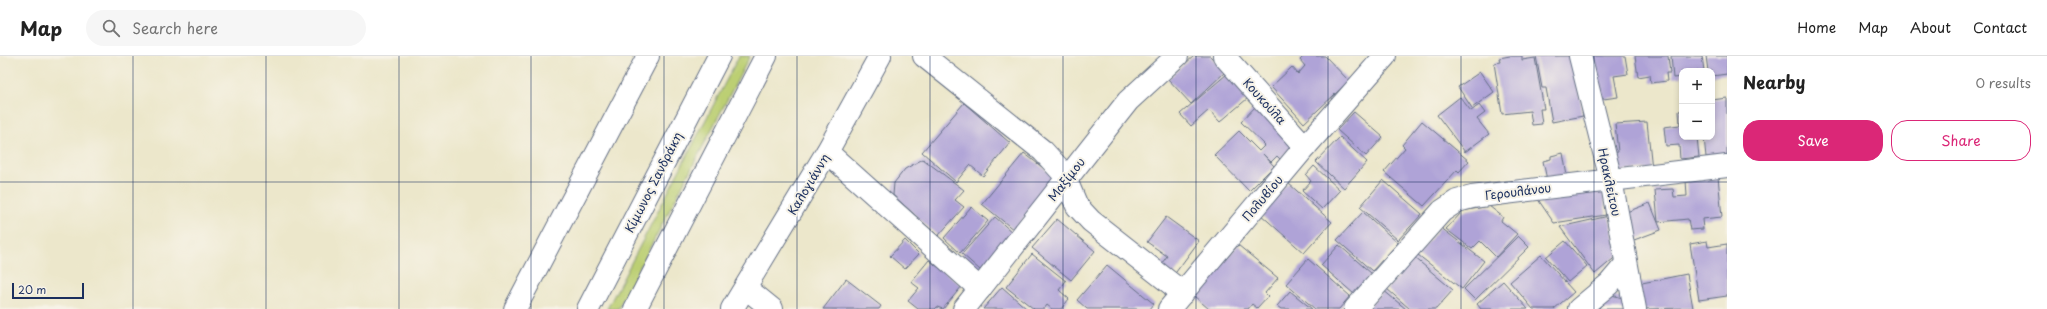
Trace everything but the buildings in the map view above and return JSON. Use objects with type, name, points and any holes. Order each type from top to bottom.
[{"type":"main road","points":[[515,309],[648,56]]},
{"type":"main road","name":"Κίμωνος Σανδράκη","points":[[588,309],[719,56]]},
{"type":"main road","points":[[635,309],[766,56]]},
{"type":"main road","name":"Καλογιάννη","points":[[732,309],[827,152],[880,56]]},
{"type":"main road","points":[[924,56],[1043,151],[1066,178],[1077,206],[1097,228],[1176,301]]},
{"type":"main road","name":"Μαξίμου","points":[[964,309],[1128,101],[1177,56]]},
{"type":"main road","name":"Κουκούλα","points":[[1224,56],[1305,147]]},
{"type":"main road","name":"Πολυβίου","points":[[1176,301],[1356,87],[1385,56]]},
{"type":"main road","name":"Ηρακλείτου","points":[[1580,56],[1611,180],[1635,309]]},
{"type":"main road","points":[[827,152],[980,289]]},
{"type":"main road","name":"Γερουλάνου","points":[[1355,309],[1442,211],[1457,201],[1472,197],[1727,166]]},
{"type":"main road","points":[[1579,309],[1609,284],[1626,264]]},
{"type":"main road","points":[[746,288],[772,309]]},
{"type":"green space","points":[[739,56],[750,56],[618,309],[607,309]]}]
